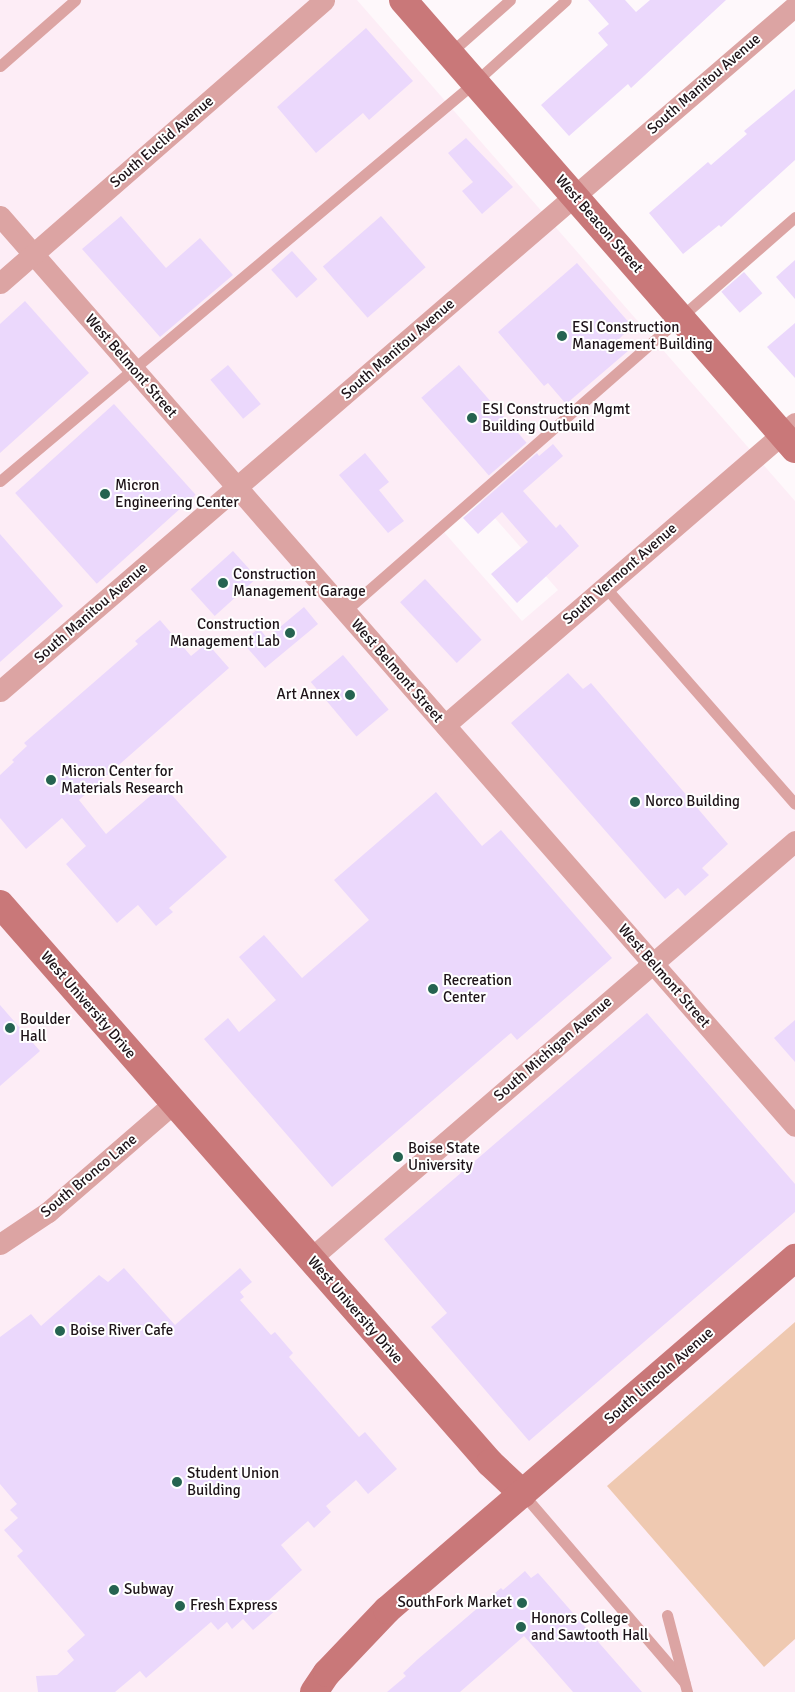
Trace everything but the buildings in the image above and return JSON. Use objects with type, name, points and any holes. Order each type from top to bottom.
[{"type":"street","name":"South Euclid Avenue","points":[[0,283],[324,0]]},
{"type":"street","name":"West Beacon Street","points":[[403,0],[680,317],[791,435]]},
{"type":"street","name":"South Manitou Avenue","points":[[0,691],[795,6]]},
{"type":"street","name":"West Belmont Street","points":[[0,216],[795,1126]]},
{"type":"street","name":"South Vermont Avenue","points":[[445,725],[605,587],[791,435]]},
{"type":"street","name":"South Michigan Avenue","points":[[311,1258],[795,840]]},
{"type":"street","name":"West University Drive","points":[[0,904],[490,1463],[523,1494]]},
{"type":"street","name":"South Bronco Lane","points":[[0,1244],[48,1212],[174,1103]]},
{"type":"street","name":"South Lincoln Avenue","points":[[523,1494],[795,1258]]},
{"type":"street","points":[[314,1692],[327,1673],[387,1610],[523,1494]]},
{"type":"lane","points":[[0,66],[75,0]]},
{"type":"lane","points":[[450,53],[510,0]]},
{"type":"lane","points":[[0,481],[475,82],[566,0]]},
{"type":"lane","points":[[345,611],[795,217]]},
{"type":"lane","points":[[605,587],[795,804]]},
{"type":"lane","points":[[523,1494],[686,1687]]},
{"type":"lane","points":[[667,1615],[686,1687]]},
{"type":"shaded area","name":"Boise State University","points":[[0,0],[357,0],[795,501],[795,1692],[0,1692]],"holes":[[[479,500],[558,590],[522,621],[443,531]]]},
{"type":"shaded area","points":[[795,1322],[795,1639],[764,1667],[607,1486]]},
{"type":"place","name":"ESI Construction Management Building","points":[[562,336]]},
{"type":"place","name":"ESI Construction Mgmt Building Outbuild","points":[[472,418]]},
{"type":"place","name":"Micron Engineering Center","points":[[105,494]]},
{"type":"place","name":"Construction Management Garage","points":[[223,583]]},
{"type":"place","name":"Construction Management Lab","points":[[290,633]]},
{"type":"place","name":"Art Annex","points":[[350,695]]},
{"type":"place","name":"Micron Center for Materials Research","points":[[51,780]]},
{"type":"place","name":"Norco Building","points":[[635,802]]},
{"type":"place","name":"Recreation Center","points":[[433,989]]},
{"type":"place","name":"Boulder Hall","points":[[10,1028]]},
{"type":"place","name":"Boise State University","points":[[398,1157]]},
{"type":"place","name":"Boise River Cafe","points":[[60,1331]]},
{"type":"place","name":"Student Union Building","points":[[177,1482]]},
{"type":"place","name":"Subway","points":[[114,1590]]},
{"type":"place","name":"SouthFork Market","points":[[522,1603]]},
{"type":"place","name":"Fresh Express","points":[[180,1606]]},
{"type":"place","name":"Honors College and Sawtooth Hall","points":[[521,1627]]}]
